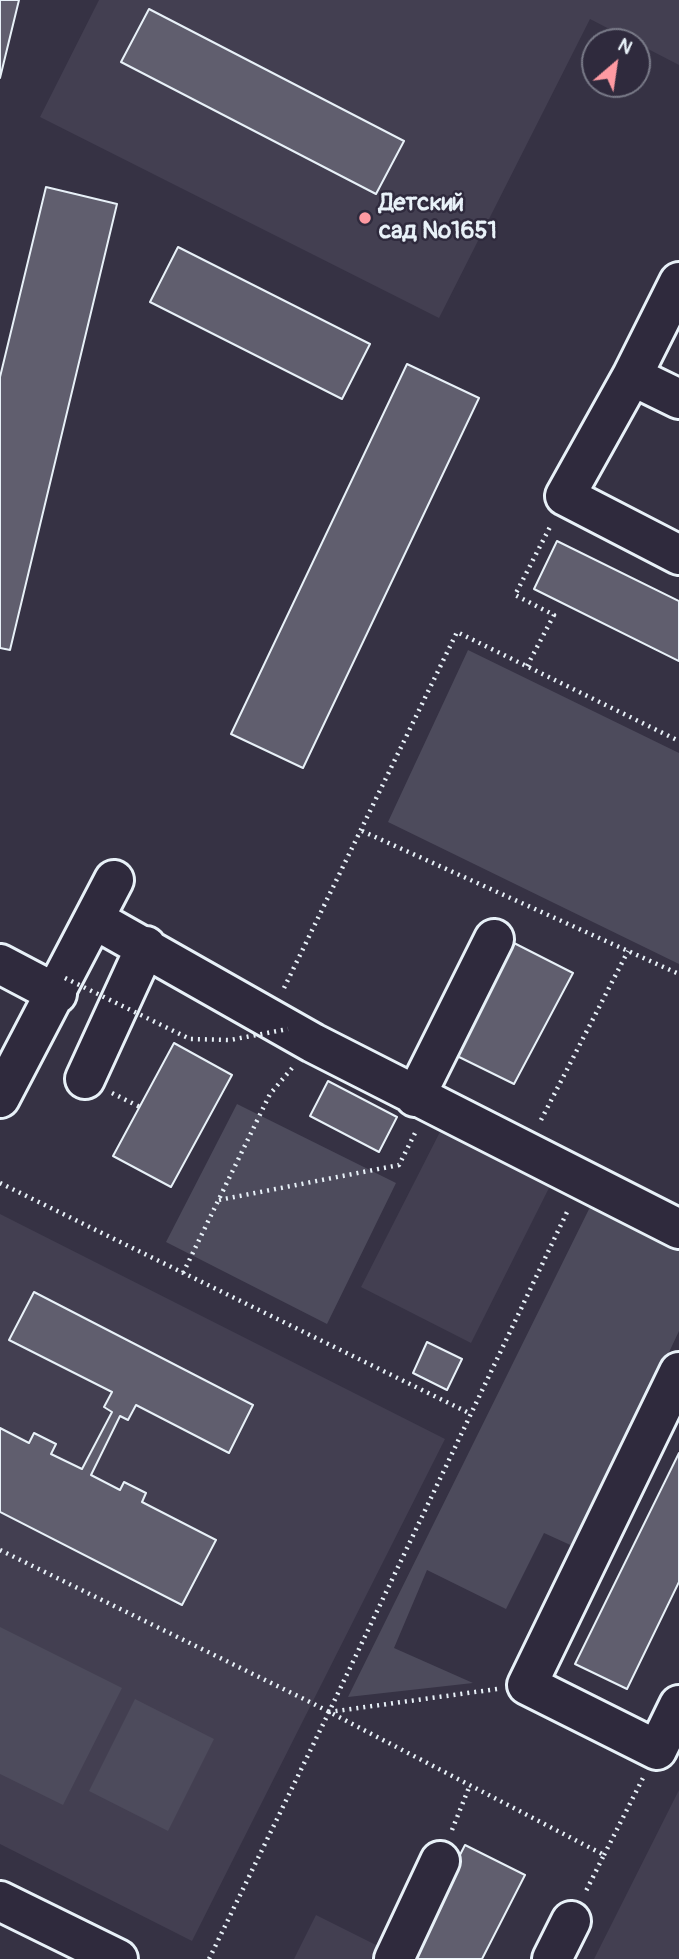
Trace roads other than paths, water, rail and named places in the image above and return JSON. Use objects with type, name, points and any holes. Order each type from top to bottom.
[{"type":"lane","points":[[679,282],[632,376],[565,496],[679,555]]},
{"type":"lane","points":[[632,376],[679,399]]},
{"type":"lane","points":[[0,1098],[61,986],[114,880]]},
{"type":"lane","points":[[94,919],[146,946],[288,1029],[679,1229]]},
{"type":"lane","points":[[423,1100],[494,939]]},
{"type":"lane","points":[[85,1079],[146,946]]},
{"type":"lane","points":[[0,964],[61,986]]},
{"type":"lane","points":[[679,1372],[527,1685],[657,1750],[679,1705]]},
{"type":"lane","points":[[394,1959],[440,1861]]},
{"type":"lane","points":[[0,1901],[118,1959]]},
{"type":"lane","points":[[552,1959],[571,1922]]},
{"type":"place","name":"Детский сад №1651","points":[[365,218]]}]
